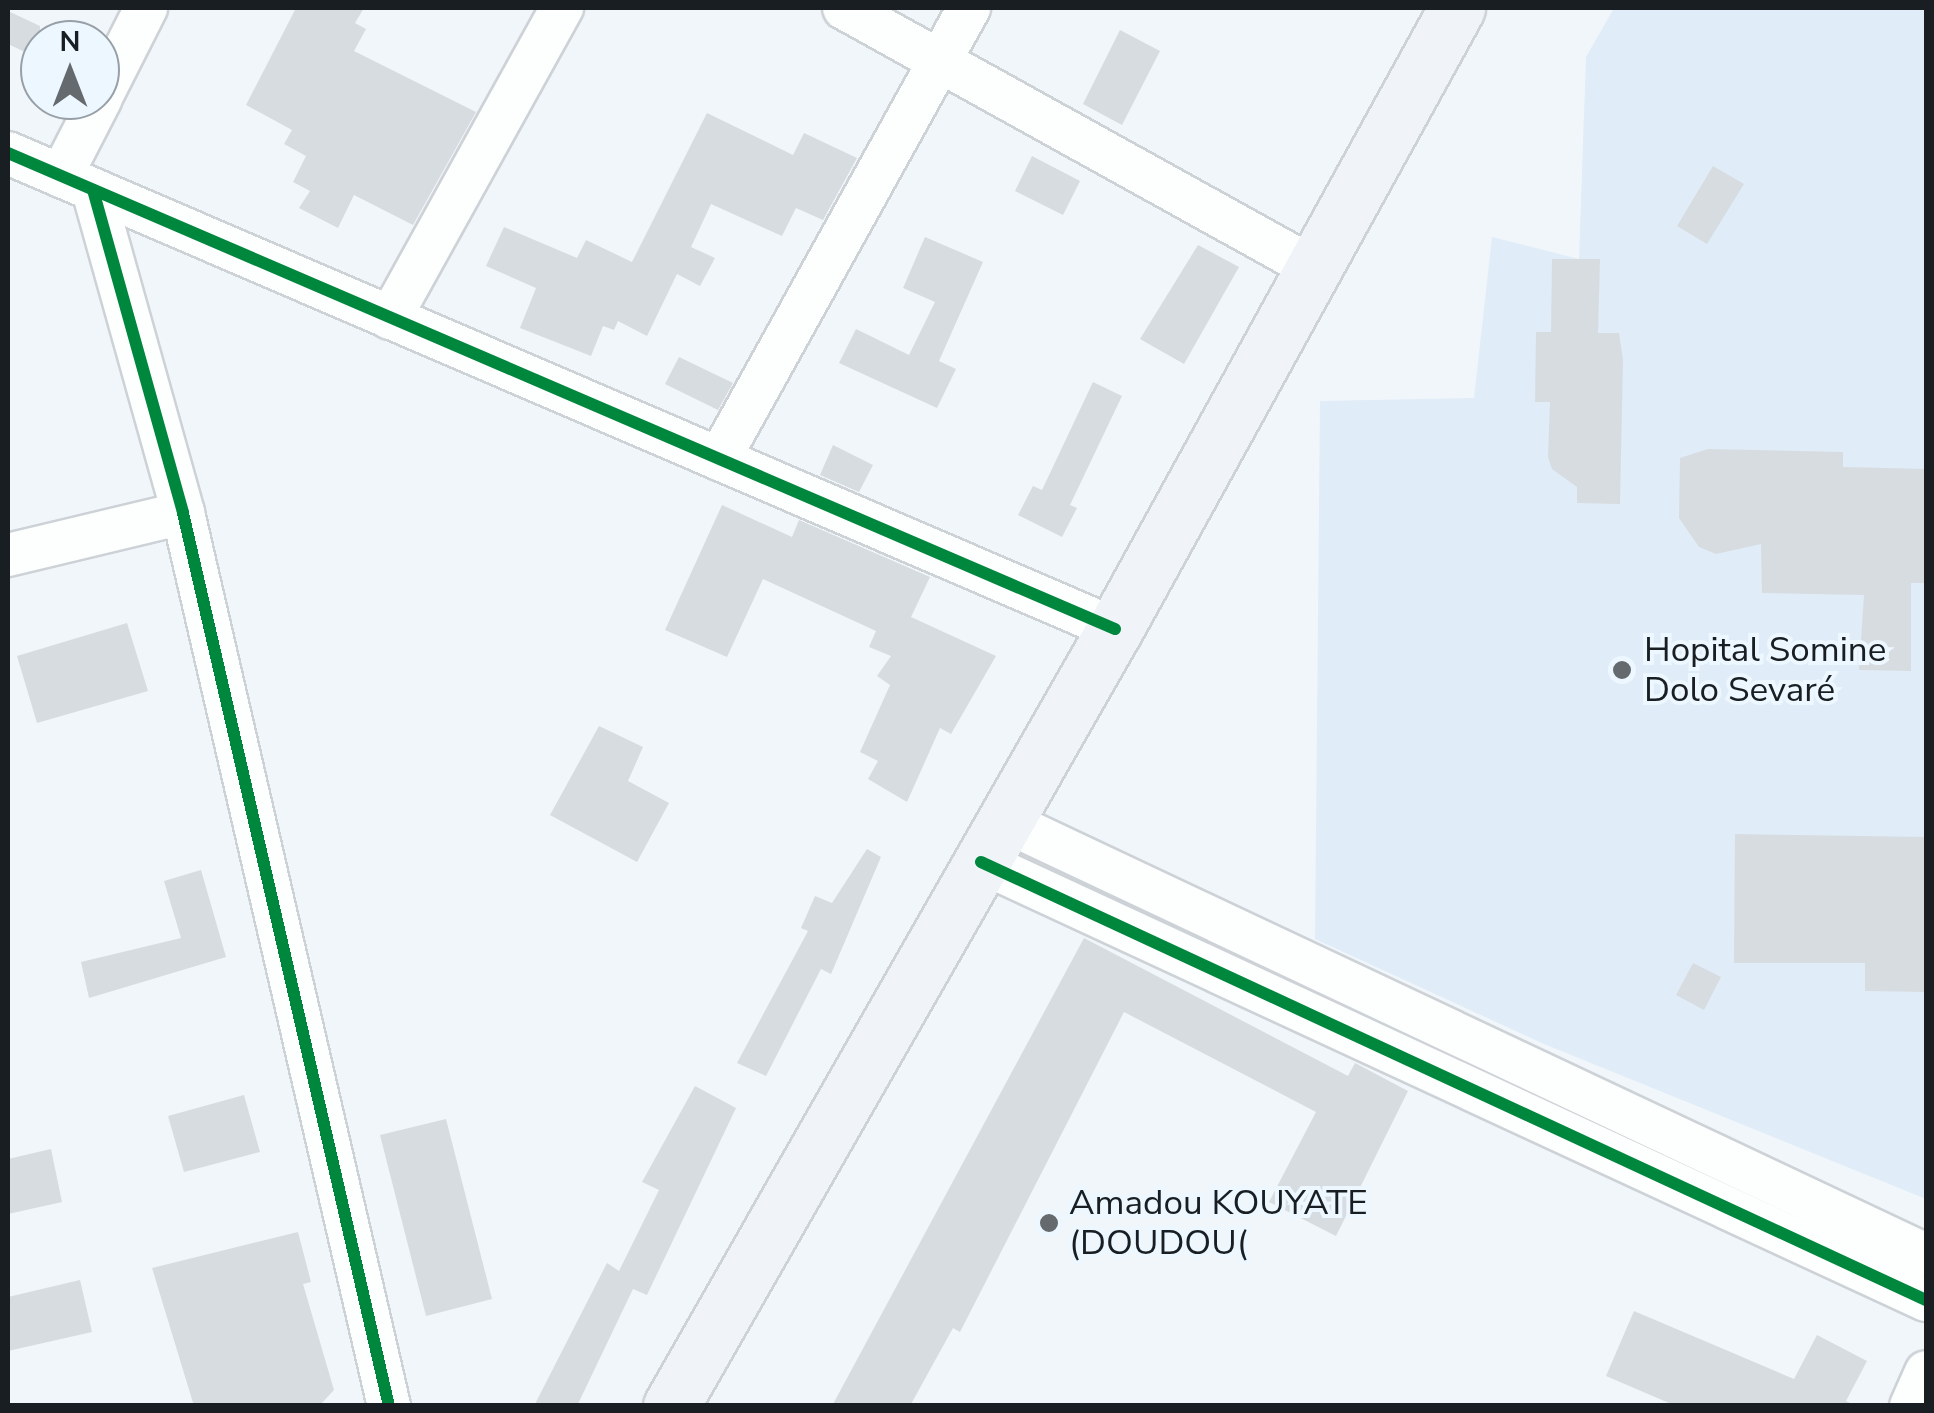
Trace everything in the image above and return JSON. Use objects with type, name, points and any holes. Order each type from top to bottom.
[{"type":"main road","points":[[670,1406],[1115,629],[1457,8]]},
{"type":"street","points":[[120,60],[146,8]]},
{"type":"street","points":[[390,318],[562,8]]},
{"type":"street","points":[[844,8],[1315,269]]},
{"type":"street","points":[[719,459],[969,8]]},
{"type":"street","points":[[94,120],[77,183],[183,513],[389,1406]]},
{"type":"street","points":[[8,153],[1115,629]]},
{"type":"street","points":[[8,554],[183,513]]},
{"type":"street","points":[[993,842],[1926,1255]]},
{"type":"street","points":[[993,842],[1926,1300]]},
{"type":"street","points":[[1911,1406],[1926,1372]]},
{"type":"shaded area","name":"Hopital Somine Dolo Sevaré","points":[[1614,8],[1926,8],[1926,1199],[1544,1044],[1315,939],[1320,401],[1474,398],[1492,237],[1579,259],[1586,57]]},
{"type":"building","points":[[296,8],[364,8],[355,23],[366,29],[354,51],[476,112],[413,225],[354,195],[338,228],[299,208],[310,191],[293,182],[306,156],[284,144],[292,130],[246,105]]},
{"type":"building","points":[[8,11],[27,20],[20,20],[20,50],[8,44]]},
{"type":"building","points":[[1120,30],[1160,51],[1122,125],[1083,104]]},
{"type":"building","points":[[707,113],[793,155],[804,133],[857,158],[823,220],[796,208],[782,236],[711,204],[691,247],[715,258],[700,286],[677,274],[647,336],[618,321],[614,330],[603,326],[591,356],[520,328],[536,288],[486,266],[504,227],[577,258],[586,240],[632,262]]},
{"type":"building","points":[[1032,156],[1080,181],[1063,215],[1015,191]]},
{"type":"building","points":[[1713,166],[1744,184],[1707,244],[1677,226]]},
{"type":"building","points":[[925,237],[983,262],[939,361],[956,369],[937,408],[839,363],[856,329],[909,355],[935,302],[903,288]]},
{"type":"building","points":[[1198,245],[1239,267],[1184,364],[1140,339]]},
{"type":"building","points":[[1552,259],[1600,259],[1598,333],[1619,333],[1623,360],[1620,504],[1577,503],[1577,487],[1552,469],[1548,457],[1550,402],[1535,402],[1536,332],[1551,332]]},
{"type":"building","points":[[679,357],[733,383],[718,410],[665,384]]},
{"type":"building","points":[[1093,382],[1122,396],[1070,505],[1077,508],[1062,537],[1018,515],[1033,486],[1042,490]]},
{"type":"building","points":[[833,445],[873,465],[859,492],[820,475]]},
{"type":"building","points":[[1708,449],[1843,452],[1843,467],[1926,469],[1926,583],[1911,583],[1911,671],[1859,670],[1864,595],[1762,593],[1761,544],[1716,554],[1699,547],[1679,518],[1680,458]]},
{"type":"building","points":[[722,505],[792,537],[799,520],[930,577],[911,617],[996,656],[951,734],[940,728],[907,802],[868,779],[878,761],[860,752],[890,685],[877,676],[891,656],[869,647],[876,631],[763,579],[727,657],[665,630]]},
{"type":"building","points":[[127,623],[148,691],[37,723],[17,656]]},
{"type":"building","points":[[599,726],[643,747],[628,781],[669,803],[637,862],[550,815]]},
{"type":"building","points":[[1735,834],[1926,837],[1926,992],[1865,991],[1865,963],[1734,963]]},
{"type":"building","points":[[867,849],[881,857],[831,974],[821,969],[766,1076],[737,1063],[808,931],[801,928],[815,896],[832,903]]},
{"type":"building","points":[[201,870],[226,957],[89,998],[81,962],[181,938],[164,881]]},
{"type":"building","points":[[1084,938],[1348,1076],[1355,1063],[1408,1091],[1336,1236],[1269,1202],[1316,1112],[1124,1012],[960,1332],[953,1328],[910,1406],[832,1406]]},
{"type":"building","points":[[1693,963],[1721,977],[1704,1010],[1676,995]]},
{"type":"building","points":[[695,1086],[736,1108],[647,1295],[633,1289],[577,1406],[534,1406],[607,1263],[619,1271],[659,1190],[642,1182]]},
{"type":"building","points":[[244,1095],[260,1152],[184,1172],[168,1116]]},
{"type":"building","points":[[446,1119],[492,1299],[426,1316],[380,1135]]},
{"type":"building","points":[[51,1149],[62,1202],[8,1214],[8,1159]]},
{"type":"building","points":[[298,1232],[311,1282],[303,1284],[334,1390],[319,1406],[194,1406],[152,1268]]},
{"type":"building","points":[[80,1280],[92,1332],[8,1351],[8,1297]]},
{"type":"building","points":[[1634,1311],[1794,1379],[1817,1335],[1867,1361],[1846,1401],[1856,1406],[1676,1406],[1606,1376]]},
{"type":"cycle path","points":[[8,153],[1115,629]]},
{"type":"cycle path","points":[[93,190],[183,513],[389,1406]]},
{"type":"cycle path","points":[[981,862],[1926,1300]]},
{"type":"place","name":"Hopital Somine Dolo Sevaré","points":[[1622,670]]},
{"type":"place","name":"Amadou KOUYATE (DOUDOU(","points":[[1049,1223]]}]
